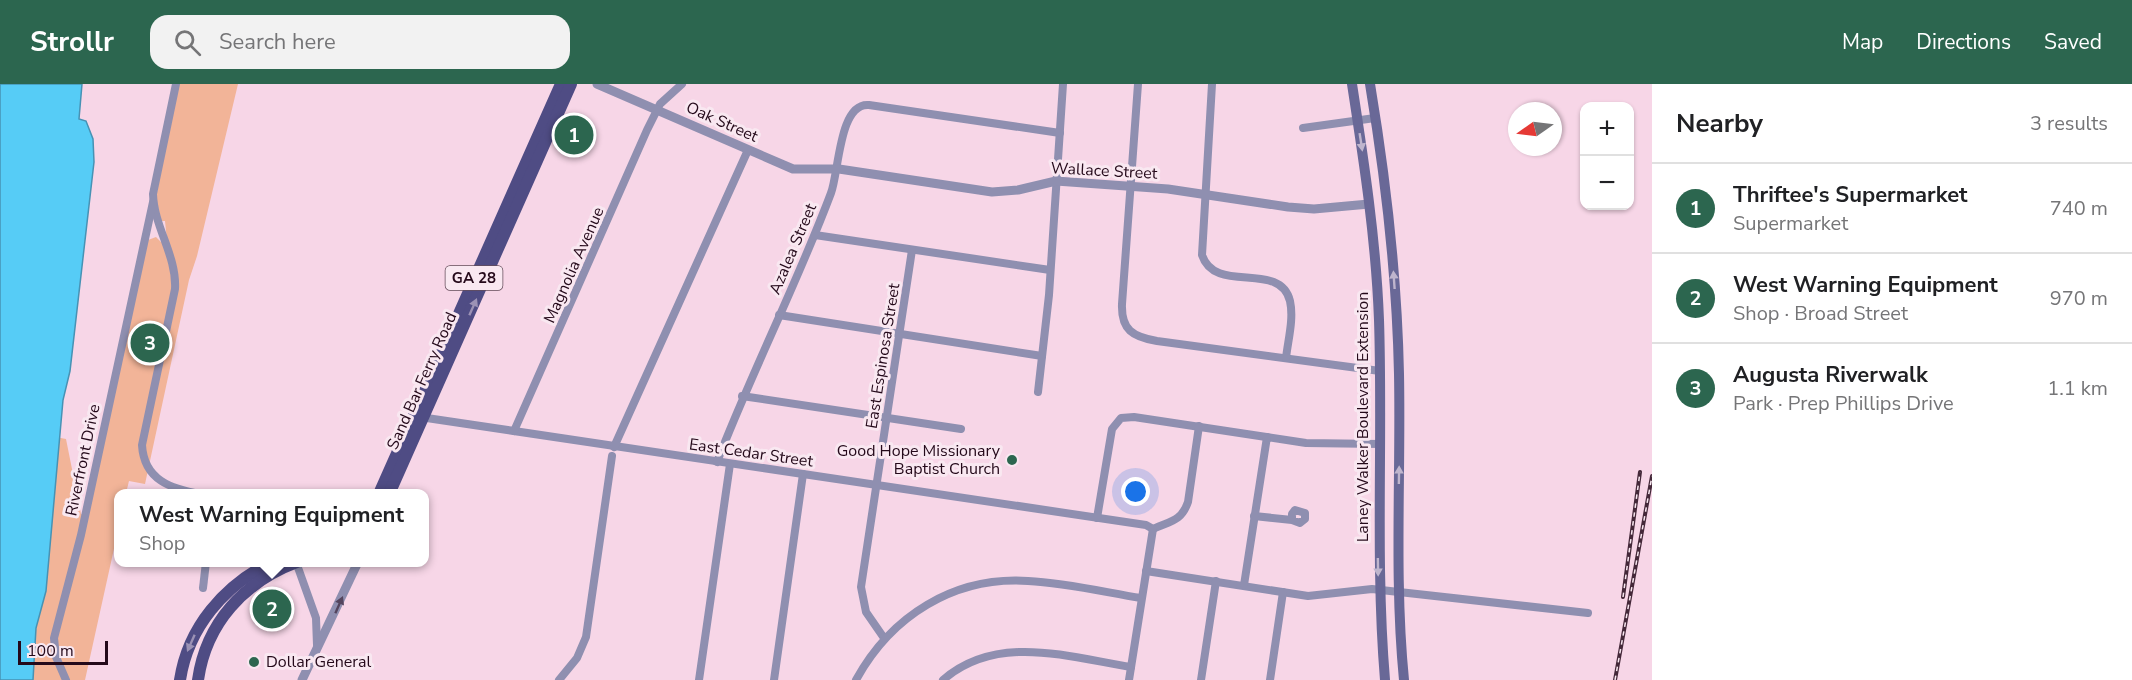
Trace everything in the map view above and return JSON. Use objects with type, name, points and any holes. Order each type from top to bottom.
[{"type":"main road","name":"Sand Bar Ferry Road","points":[[391,489],[419,416],[561,84]]},
{"type":"main road","name":"Sand Bar Ferry Road","points":[[382,489],[419,416],[571,84]]},
{"type":"main road","name":"Laney Walker Boulevard Extension","points":[[1352,84],[1367,183],[1380,351],[1379,590],[1385,679]]},
{"type":"main road","name":"Laney Walker Boulevard Extension","points":[[1370,84],[1385,182],[1398,350],[1398,594],[1403,678]]},
{"type":"main road","points":[[1367,183],[1385,182]]},
{"type":"main road","points":[[1380,351],[1398,350]]},
{"type":"main road","points":[[1380,402],[1399,403]]},
{"type":"main road","points":[[1378,508],[1398,511]]},
{"type":"main road","points":[[180,680],[194,637],[211,609],[242,579],[262,567]]},
{"type":"main road","points":[[198,680],[210,636],[229,607],[261,579],[287,567]]},
{"type":"main road","points":[[1385,679],[1403,678]]},
{"type":"street","name":"Riverfront Drive","points":[[66,680],[56,657],[54,638],[81,534],[153,202],[154,184],[176,84]]},
{"type":"street","name":"Oak Street","points":[[597,84],[793,169],[838,169]]},
{"type":"street","points":[[657,109],[682,84]]},
{"type":"street","points":[[1038,392],[1050,270],[1063,84]]},
{"type":"street","points":[[1138,84],[1121,312],[1128,330],[1138,337],[1151,340],[1380,370]]},
{"type":"street","points":[[1212,84],[1201,247],[1207,266],[1222,274],[1276,283],[1287,294],[1291,317],[1286,358]]},
{"type":"street","name":"Azalea Street","points":[[717,462],[742,396],[815,235],[838,169],[846,124],[858,106],[924,113],[1060,133]]},
{"type":"street","name":"Magnolia Avenue","points":[[514,432],[657,109]]},
{"type":"street","points":[[1303,128],[1375,118]]},
{"type":"street","points":[[559,680],[577,658],[586,637],[613,451],[748,150]]},
{"type":"street","name":"Wallace Street","points":[[838,169],[992,192],[1018,190],[1056,181],[1130,186],[1314,209],[1369,204]]},
{"type":"street","points":[[153,202],[175,271],[175,289],[150,398],[142,453],[151,472],[162,483],[173,489]]},
{"type":"street","points":[[144,243],[153,234],[164,240]]},
{"type":"street","points":[[815,235],[1050,270]]},
{"type":"street","name":"East Espinosa Street","points":[[884,638],[866,612],[861,587],[912,250]]},
{"type":"street","points":[[779,315],[1042,356]]},
{"type":"street","points":[[742,396],[961,429]]},
{"type":"street","name":"East Cedar Street","points":[[419,416],[613,451],[717,462],[877,484],[1097,518],[1153,529]]},
{"type":"street","points":[[1097,518],[1112,429],[1117,421],[1134,417],[1306,443],[1380,444]]},
{"type":"street","points":[[1129,680],[1153,529],[1174,522],[1184,513],[1188,502],[1199,426]]},
{"type":"street","points":[[1244,585],[1267,437]]},
{"type":"street","points":[[699,680],[730,464]]},
{"type":"street","points":[[774,680],[803,474]]},
{"type":"street","points":[[1254,516],[1292,520]]},
{"type":"street","points":[[203,588],[205,567]]},
{"type":"street","points":[[297,567],[315,618],[317,645]]},
{"type":"street","points":[[302,680],[356,567]]},
{"type":"street","points":[[1146,571],[1308,596],[1379,590],[1398,594],[1588,613]]},
{"type":"street","points":[[1201,680],[1216,581]]},
{"type":"street","points":[[856,680],[884,638],[913,614],[935,600],[960,590],[993,582],[1041,582],[1141,598]]},
{"type":"street","points":[[1270,680],[1283,592]]},
{"type":"street","points":[[943,680],[978,658],[1018,651],[1131,667]]},
{"type":"shaded area","points":[[176,84],[238,84],[197,256],[189,280],[145,484],[129,481],[127,489],[114,489],[114,549],[85,680],[0,680],[0,461],[4,427],[66,439],[81,514],[88,516],[148,240],[156,237],[161,242],[167,241],[165,221],[161,221],[156,198]]},
{"type":"water","points":[[0,84],[82,84],[79,119],[86,121],[93,139],[94,162],[70,371],[63,400],[46,591],[36,628],[33,680],[0,680]]},
{"type":"railway","points":[[1623,597],[1640,472]]},
{"type":"railway","points":[[1615,680],[1652,476]]},
{"type":"place","name":"Thriftee's Supermarket","points":[[574,135]]},
{"type":"place","name":"Augusta Riverwalk","points":[[150,343]]},
{"type":"place","name":"Good Hope Missionary Baptist Church","points":[[1012,460]]},
{"type":"place","name":"West Warning Equipment","points":[[272,609]]},
{"type":"place","name":"Dollar General","points":[[254,662]]}]
